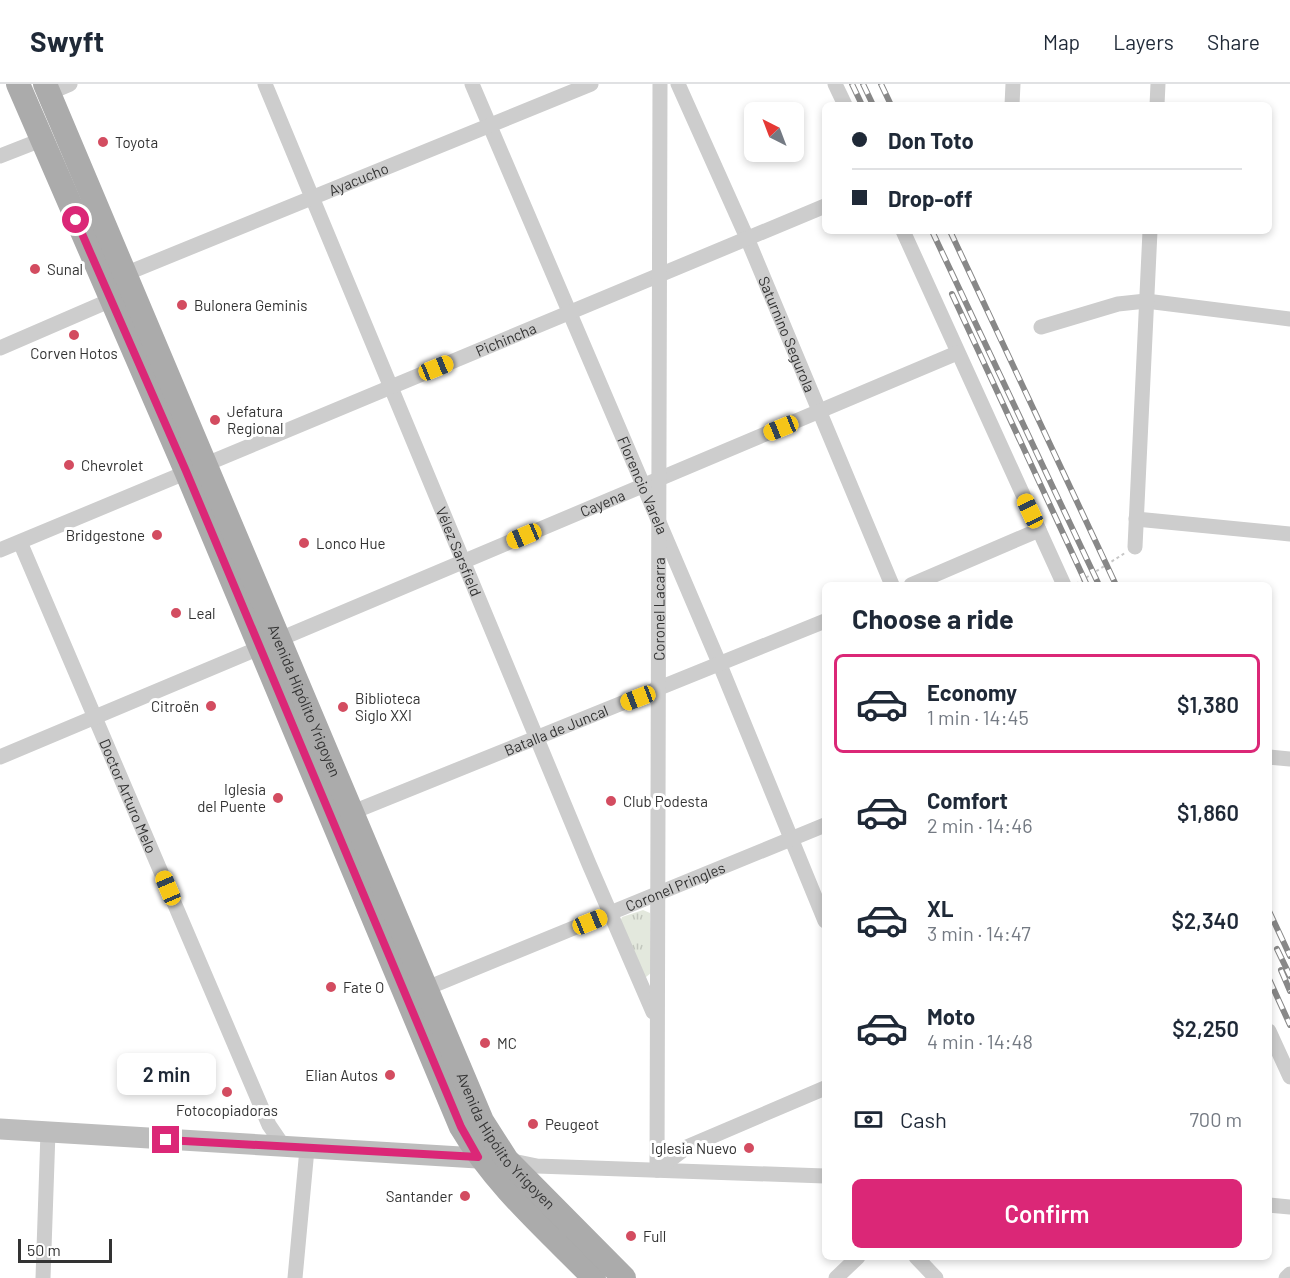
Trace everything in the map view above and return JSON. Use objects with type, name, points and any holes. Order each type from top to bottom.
[{"type":"main road","name":"Avenida Hipólito Yrigoyen","points":[[18,84],[111,300],[196,467]]},
{"type":"main road","name":"Avenida Hipólito Yrigoyen","points":[[55,87],[196,467],[269,643],[461,1127],[478,1157],[594,1278]]},
{"type":"main road","name":"Avenida Hipólito Yrigoyen","points":[[269,643],[353,812],[482,1121],[507,1160],[624,1278]]},
{"type":"street","name":"Vélez Sarsfield","points":[[265,84],[536,738],[655,1018]]},
{"type":"street","name":"Florencio Varela","points":[[472,84],[720,665],[822,914]]},
{"type":"street","name":"Ayacucho","points":[[125,274],[488,124],[591,84]]},
{"type":"street","name":"Coronel Lacarra","points":[[657,1170],[655,1018],[660,526],[660,84]]},
{"type":"street","name":"Saturnino Segurola","points":[[678,84],[747,238],[891,582]]},
{"type":"street","points":[[835,84],[844,102]]},
{"type":"street","points":[[1012,102],[1013,84]]},
{"type":"street","points":[[1156,102],[1158,84]]},
{"type":"street","points":[[0,156],[41,140]]},
{"type":"street","name":"Pichincha","points":[[0,550],[822,207]]},
{"type":"street","points":[[904,234],[1064,582]]},
{"type":"street","points":[[1135,547],[1150,234]]},
{"type":"street","points":[[0,348],[111,300]]},
{"type":"street","points":[[1041,327],[1118,304],[1146,301],[1290,319]]},
{"type":"street","name":"Cayena","points":[[0,757],[957,353]]},
{"type":"street","points":[[1136,519],[1290,534]]},
{"type":"street","points":[[918,582],[1039,531]]},
{"type":"street","name":"Doctor Arturo Melo","points":[[20,542],[269,1125],[284,1147]]},
{"type":"street","name":"Batalla de Juncal","points":[[353,812],[822,622]]},
{"type":"street","points":[[1272,757],[1290,759]]},
{"type":"street","name":"Coronel Pringles","points":[[427,988],[822,826]]},
{"type":"street","points":[[1272,1038],[1290,1077]]},
{"type":"street","points":[[657,1170],[687,1147],[822,1089]]},
{"type":"street","points":[[0,1129],[307,1149],[478,1157],[537,1166],[822,1176]]},
{"type":"street","points":[[43,1278],[48,1132]]},
{"type":"street","points":[[296,1278],[307,1149]]},
{"type":"street","points":[[1272,1205],[1290,1207]]},
{"type":"street","points":[[836,1278],[855,1260]]},
{"type":"street","points":[[919,1260],[936,1278]]},
{"type":"street","points":[[1286,1278],[1290,1274]]},
{"type":"path","points":[[1079,582],[1135,547]]},
{"type":"green space","points":[[643,910],[650,913],[651,973],[646,977],[641,976],[619,924],[622,917]]},
{"type":"railway","points":[[852,84],[861,102]]},
{"type":"railway","points":[[863,84],[872,102]]},
{"type":"railway","points":[[881,84],[890,102]]},
{"type":"railway","points":[[933,234],[1098,582]]},
{"type":"railway","points":[[951,234],[1115,582]]},
{"type":"railway","points":[[952,294],[1086,582]]},
{"type":"railway","points":[[1272,917],[1290,956]]},
{"type":"railway","points":[[1277,949],[1290,976]]},
{"type":"railway","points":[[1281,970],[1290,991]]},
{"type":"railway","points":[[1272,986],[1290,1025]]},
{"type":"place","name":"Toyota","points":[[103,142]]},
{"type":"place","name":"Sunal","points":[[35,269]]},
{"type":"place","name":"Bulonera Geminis","points":[[182,305]]},
{"type":"place","name":"Corven Hotos","points":[[74,335]]},
{"type":"place","name":"Jefatura Regional","points":[[215,420]]},
{"type":"place","name":"Chevrolet","points":[[69,465]]},
{"type":"place","name":"Bridgestone","points":[[157,535]]},
{"type":"place","name":"Lonco Hue","points":[[304,543]]},
{"type":"place","name":"Leal","points":[[176,613]]},
{"type":"place","name":"Citroën","points":[[211,706]]},
{"type":"place","name":"Biblioteca Siglo XXI","points":[[343,707]]},
{"type":"place","name":"Iglesia del Puente","points":[[278,798]]},
{"type":"place","name":"Club Podesta","points":[[611,801]]},
{"type":"place","name":"Fate O","points":[[331,987]]},
{"type":"place","name":"MC","points":[[485,1043]]},
{"type":"place","name":"Elian Autos","points":[[390,1075]]},
{"type":"place","name":"Fotocopiadoras","points":[[227,1092]]},
{"type":"place","name":"Peugeot","points":[[533,1124]]},
{"type":"place","name":"Iglesia Nuevo","points":[[749,1148]]},
{"type":"place","name":"Santander","points":[[465,1196]]},
{"type":"place","name":"Full","points":[[631,1236]]},
{"type":"route","points":[[76,220],[186,471],[251,631],[461,1127],[478,1157],[166,1140]]}]
